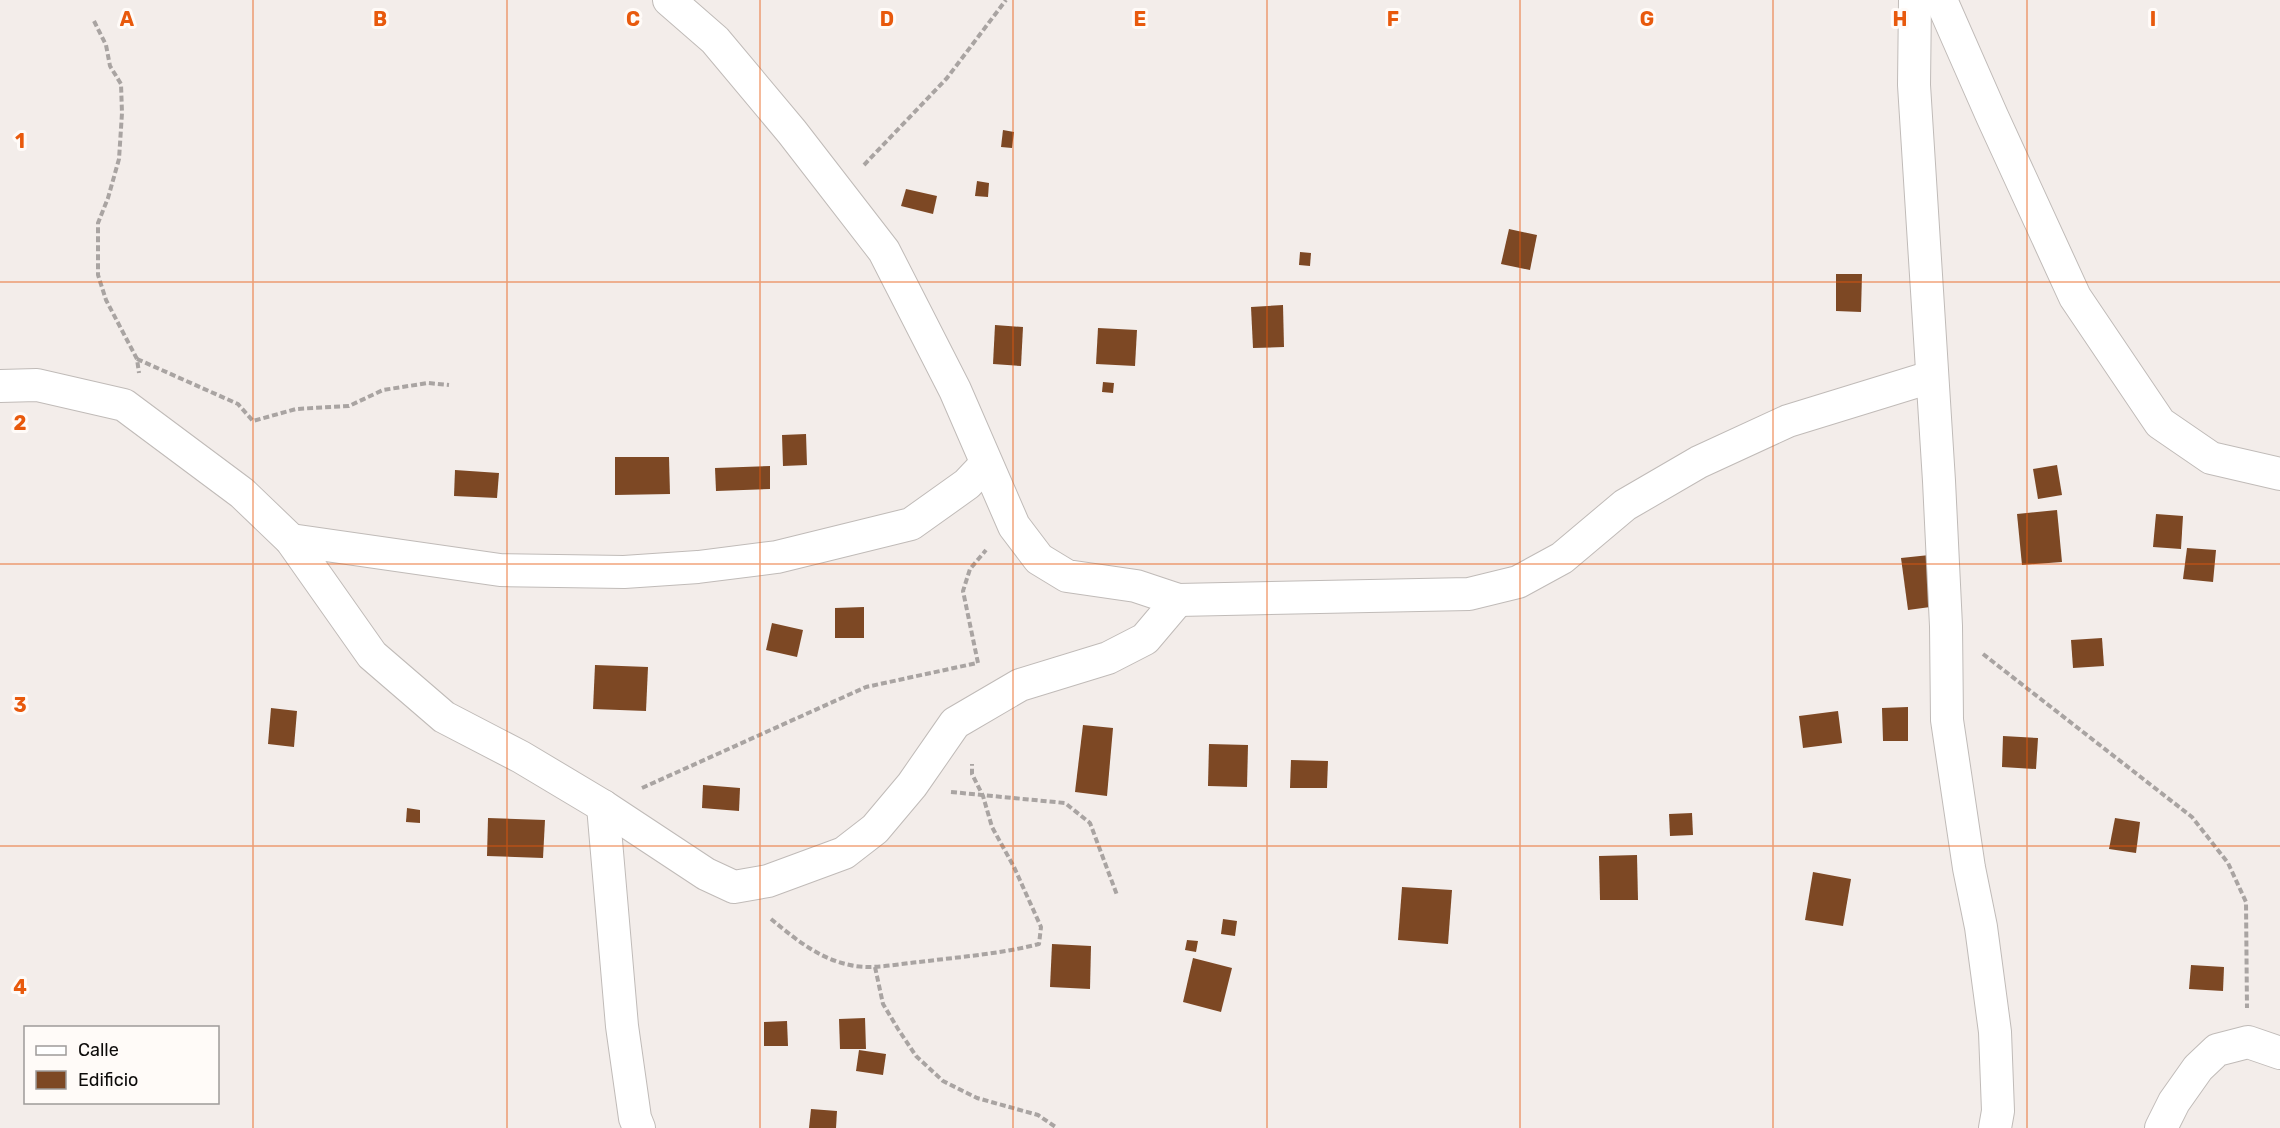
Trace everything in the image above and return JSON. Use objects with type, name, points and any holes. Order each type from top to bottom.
[{"type":"street","points":[[669,0],[715,40],[792,132],[884,250],[955,390],[1014,526],[1039,560],[1067,576],[1136,586],[1178,600],[1469,594],[1518,582],[1562,558],[1625,505],[1698,462],[1788,421],[1932,376]]},
{"type":"street","points":[[1915,0],[1914,85],[1946,626],[1947,720],[1969,868],[1981,927],[1995,1032],[1998,1111],[1995,1128]]},
{"type":"street","points":[[1941,0],[2075,297],[2160,423],[2211,458],[2280,474]]},
{"type":"street","points":[[0,386],[37,385],[124,405],[242,493],[291,540],[372,655],[444,717],[521,757],[603,806],[705,874],[734,887],[768,881],[844,853],[875,829],[912,785],[955,723],[1020,685],[1108,658],[1144,639],[1178,600]]},
{"type":"street","points":[[291,540],[500,570],[624,572],[698,567],[777,557],[911,524],[967,484],[986,464]]},
{"type":"street","points":[[603,806],[622,1026],[635,1118],[639,1128]]},
{"type":"street","points":[[2161,1128],[2174,1102],[2198,1068],[2217,1050],[2248,1042],[2280,1053]]},
{"type":"path","points":[[839,192],[947,78],[1006,0]]},
{"type":"path","points":[[94,21],[106,45],[110,66],[121,84],[119,159],[98,223],[98,275],[106,300],[137,359],[140,378],[124,405]]},
{"type":"path","points":[[137,359],[238,404],[253,421],[296,409],[349,406],[383,390],[428,383],[449,385]]},
{"type":"path","points":[[999,697],[977,663],[963,591],[970,569],[986,550],[1014,526]]},
{"type":"path","points":[[1946,626],[2192,817],[2228,863],[2246,902],[2248,1042]]},
{"type":"path","points":[[603,806],[866,687],[977,663]]},
{"type":"path","points":[[734,887],[798,942],[825,957],[850,966],[875,967],[987,954],[1039,944],[1041,927],[1014,867],[992,827],[983,796],[972,774],[971,750],[955,723]]},
{"type":"path","points":[[912,785],[983,796],[1065,803],[1090,823],[1116,895]]},
{"type":"path","points":[[875,967],[883,1004],[898,1029],[916,1056],[944,1081],[977,1098],[1038,1115],[1057,1128]]},
{"type":"building","points":[[1003,130],[1014,132],[1012,148],[1001,147]]},
{"type":"building","points":[[977,181],[989,183],[988,197],[975,196]]},
{"type":"building","points":[[906,189],[937,196],[933,214],[901,206]]},
{"type":"building","points":[[1509,229],[1537,235],[1530,270],[1501,264]]},
{"type":"building","points":[[1300,252],[1311,253],[1310,266],[1299,265]]},
{"type":"building","points":[[1836,274],[1862,274],[1861,312],[1836,311]]},
{"type":"building","points":[[1283,305],[1284,347],[1253,348],[1251,307]]},
{"type":"building","points":[[995,325],[1023,327],[1021,366],[993,364]]},
{"type":"building","points":[[1098,328],[1137,330],[1135,366],[1096,364]]},
{"type":"building","points":[[1103,382],[1114,383],[1113,393],[1102,392]]},
{"type":"building","points":[[806,434],[807,465],[783,466],[782,435]]},
{"type":"building","points":[[615,457],[669,457],[670,494],[615,495]]},
{"type":"building","points":[[2057,465],[2062,495],[2038,499],[2033,469]]},
{"type":"building","points":[[770,466],[770,489],[716,491],[715,468]]},
{"type":"building","points":[[455,470],[499,473],[497,498],[454,496]]},
{"type":"building","points":[[2057,510],[2062,562],[2022,565],[2017,514]]},
{"type":"building","points":[[2156,514],[2183,516],[2181,549],[2153,547]]},
{"type":"building","points":[[2187,548],[2216,550],[2213,582],[2183,579]]},
{"type":"building","points":[[1939,554],[1945,605],[1908,610],[1901,558]]},
{"type":"building","points":[[864,607],[864,638],[835,638],[835,608]]},
{"type":"building","points":[[772,623],[803,630],[797,657],[766,650]]},
{"type":"building","points":[[2102,638],[2104,666],[2073,668],[2071,640]]},
{"type":"building","points":[[595,665],[648,667],[646,711],[593,709]]},
{"type":"building","points":[[1908,707],[1908,741],[1883,741],[1882,708]]},
{"type":"building","points":[[271,708],[297,711],[294,747],[268,744]]},
{"type":"building","points":[[1838,711],[1842,743],[1803,748],[1799,716]]},
{"type":"building","points":[[1083,725],[1113,728],[1107,796],[1075,792]]},
{"type":"building","points":[[2003,736],[2038,738],[2036,769],[2002,767]]},
{"type":"building","points":[[1209,744],[1248,745],[1247,787],[1208,786]]},
{"type":"building","points":[[1291,760],[1328,761],[1327,788],[1290,788]]},
{"type":"building","points":[[703,785],[740,788],[739,811],[702,808]]},
{"type":"building","points":[[407,808],[420,810],[420,823],[406,822]]},
{"type":"building","points":[[1692,813],[1693,835],[1670,836],[1669,814]]},
{"type":"building","points":[[488,818],[545,820],[543,858],[487,856]]},
{"type":"building","points":[[2115,818],[2140,822],[2136,853],[2109,849]]},
{"type":"building","points":[[1637,855],[1638,900],[1600,900],[1599,856]]},
{"type":"building","points":[[1813,872],[1851,879],[1843,926],[1805,920]]},
{"type":"building","points":[[1402,887],[1452,890],[1448,944],[1398,940]]},
{"type":"building","points":[[1223,919],[1237,921],[1235,936],[1221,934]]},
{"type":"building","points":[[1187,940],[1198,941],[1196,952],[1185,950]]},
{"type":"building","points":[[1052,944],[1091,946],[1090,989],[1050,987]]},
{"type":"building","points":[[1193,958],[1232,968],[1221,1012],[1183,1002]]},
{"type":"building","points":[[2191,965],[2224,967],[2223,991],[2189,989]]},
{"type":"building","points":[[865,1018],[866,1049],[840,1049],[839,1019]]},
{"type":"building","points":[[787,1021],[788,1046],[764,1046],[764,1022]]},
{"type":"building","points":[[859,1050],[886,1054],[883,1075],[856,1071]]},
{"type":"building","points":[[811,1109],[837,1111],[836,1128],[809,1128]]}]
